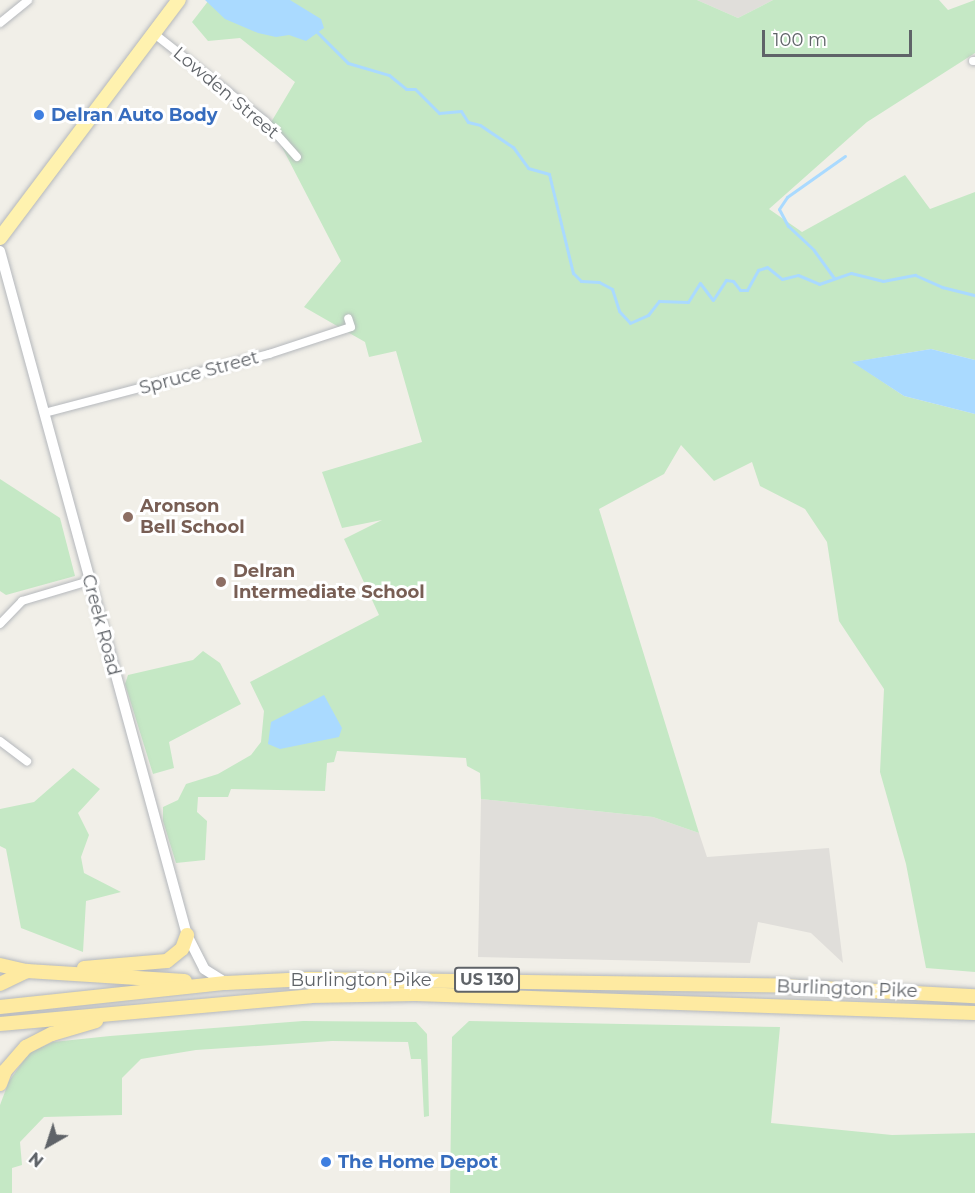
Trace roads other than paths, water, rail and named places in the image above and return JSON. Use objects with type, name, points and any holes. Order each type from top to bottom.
[{"type":"highway","points":[[52,971],[167,961],[182,949],[187,935]]},
{"type":"highway","points":[[0,965],[27,971],[226,983]]},
{"type":"highway","points":[[0,984],[27,971]]},
{"type":"highway","name":"Burlington Pike","points":[[0,1007],[226,983],[390,978],[781,986],[975,996]]},
{"type":"highway","name":"Burlington Pike","points":[[0,1024],[165,1006],[311,996],[415,994],[975,1013]]},
{"type":"highway","points":[[0,1084],[5,1071],[26,1047],[52,1034],[165,1006]]},
{"type":"main road","points":[[0,238],[179,0]]},
{"type":"street","points":[[0,23],[28,0]]},
{"type":"street","name":"Lowden Street","points":[[152,33],[265,121],[297,157]]},
{"type":"street","name":"Creek Road","points":[[0,251],[187,935],[204,969],[226,983]]},
{"type":"street","name":"Spruce Street","points":[[44,413],[270,354],[350,322]]},
{"type":"street","points":[[0,624],[22,601],[89,581]]},
{"type":"street","points":[[0,605],[9,612]]},
{"type":"street","points":[[0,741],[27,760]]},
{"type":"water","points":[[205,0],[290,0],[321,19],[324,28],[306,41],[289,35],[276,37],[258,33],[225,19]]},
{"type":"water","points":[[931,349],[975,360],[975,414],[904,396],[852,362]]},
{"type":"water","points":[[324,695],[342,728],[339,737],[280,749],[268,744],[271,722]]},
{"type":"waterway","points":[[316,31],[348,63],[389,75],[406,89],[415,89],[439,113],[461,111],[468,122],[480,125],[513,147],[528,168],[549,174],[573,273],[581,281],[599,282],[612,289],[619,311],[630,323],[648,315],[659,301],[688,302],[700,283],[713,300],[726,280],[733,281],[740,290],[747,290],[758,270],[767,267],[782,279],[798,275],[819,284],[851,273],[883,281],[915,275],[942,287],[975,295]]},
{"type":"waterway","points":[[834,278],[814,250],[788,226],[779,209],[787,197],[845,156]]},
{"type":"place","name":"Delran Auto Body","points":[[39,115]]},
{"type":"place","name":"Aronson Bell School","points":[[128,517]]},
{"type":"place","name":"Delran Intermediate School","points":[[221,582]]},
{"type":"place","name":"The Home Depot","points":[[326,1162]]}]
